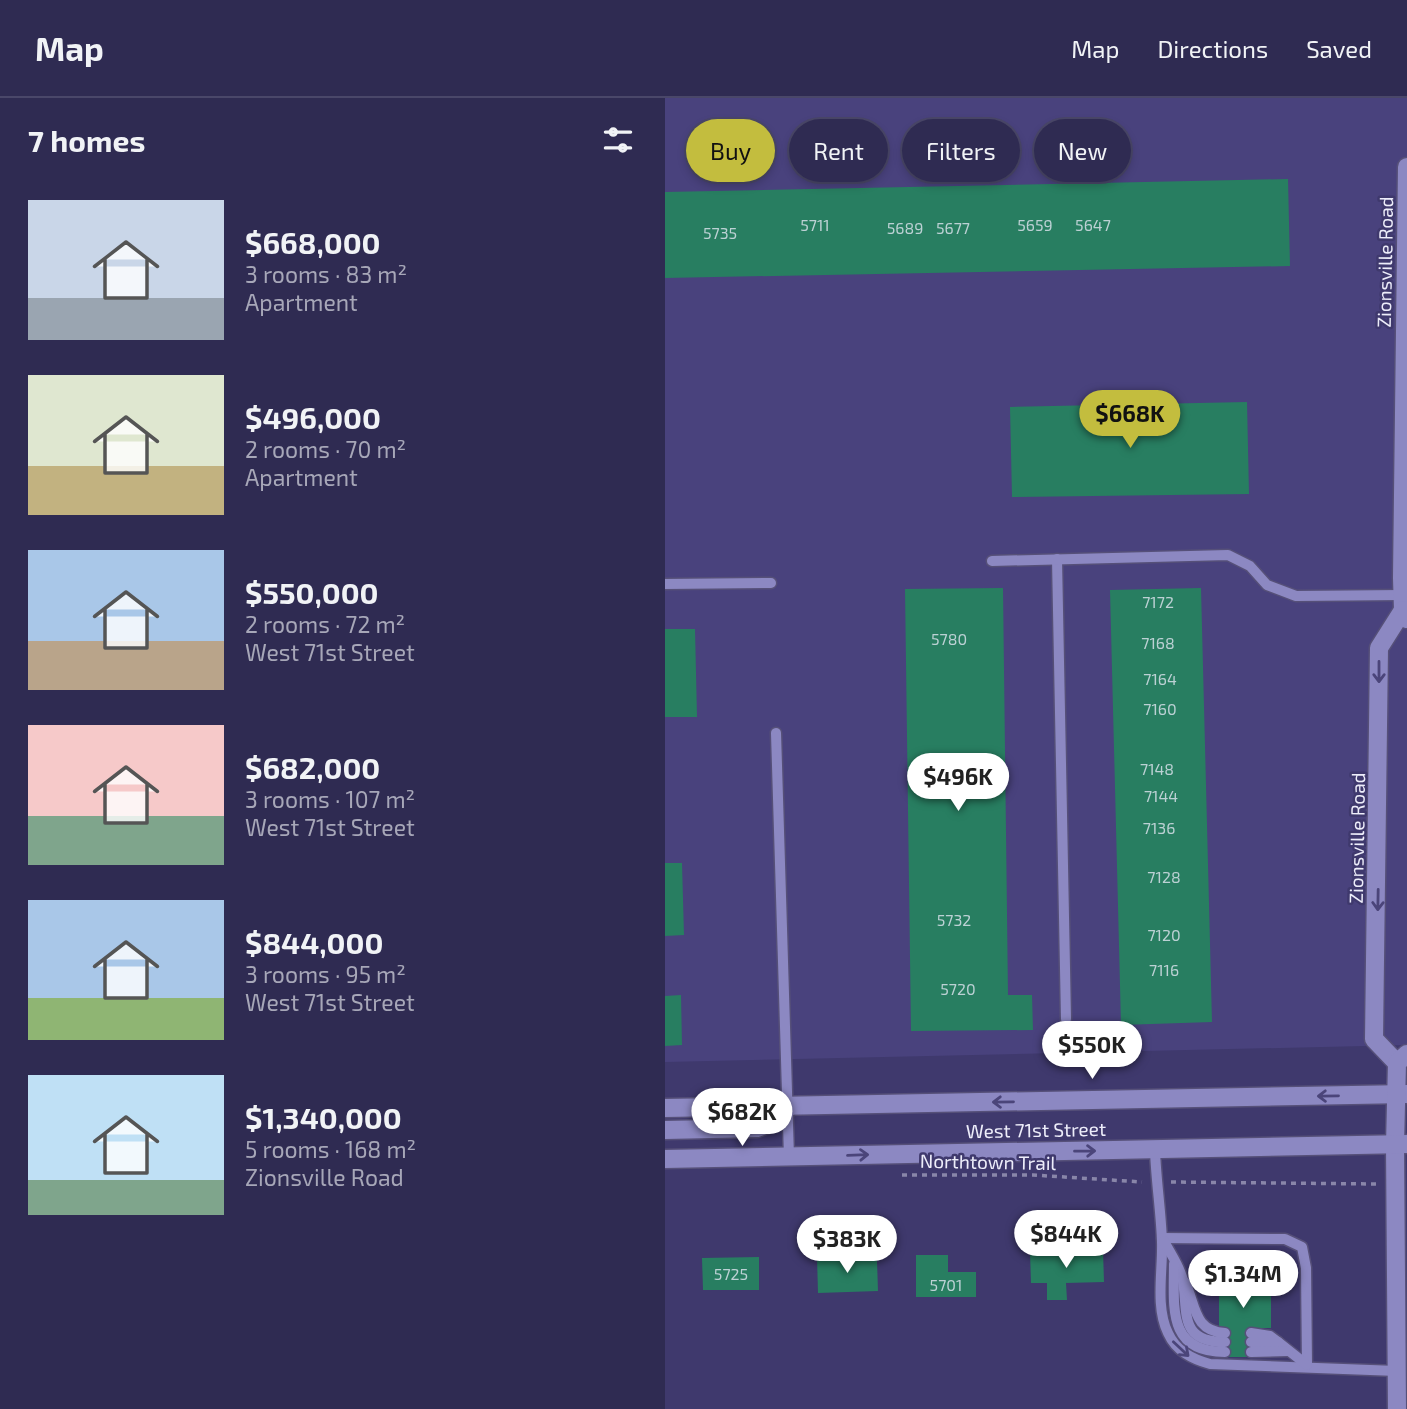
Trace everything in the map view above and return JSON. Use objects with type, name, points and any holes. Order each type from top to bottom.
[{"type":"main road","name":"Zionsville Road","points":[[1397,1409],[1403,1142],[1402,1058],[1374,1039],[1380,649],[1404,608],[1407,167]]},
{"type":"main road","name":"West 71st Street","points":[[665,1108],[1402,1094]]},
{"type":"main road","points":[[665,1130],[757,1128],[781,1119],[788,1106]]},
{"type":"main road","name":"West 71st Street","points":[[665,1159],[1155,1150],[1403,1142]]},
{"type":"lane","points":[[992,561],[1228,555],[1249,566],[1267,585],[1296,596],[1404,608]]},
{"type":"lane","points":[[1057,559],[1066,1019]]},
{"type":"lane","points":[[665,584],[771,583]]},
{"type":"lane","points":[[776,733],[789,1157]]},
{"type":"lane","points":[[1155,1150],[1156,1200],[1162,1238],[1164,1321],[1168,1334],[1184,1353],[1210,1364],[1307,1365],[1397,1371]]},
{"type":"lane","points":[[1162,1238],[1174,1260],[1183,1278],[1189,1327],[1203,1340],[1225,1342],[1196,1348],[1181,1333],[1174,1313],[1174,1260]]},
{"type":"lane","points":[[1162,1238],[1285,1239],[1302,1247],[1306,1268],[1307,1365]]},
{"type":"lane","points":[[1289,1351],[1251,1342],[1270,1336],[1307,1365]]},
{"type":"path","name":"Northtown Trail","points":[[889,1175],[1033,1175],[1140,1182]]},
{"type":"path","points":[[1177,1182],[1345,1182]]},
{"type":"shaded area","points":[[665,98],[1407,98],[1407,1045],[665,1062]]},
{"type":"building","points":[[1288,179],[1290,266],[665,278],[665,192]]},
{"type":"building","points":[[1247,402],[1249,494],[1012,497],[1010,407]]},
{"type":"building","points":[[1003,588],[1008,995],[1032,995],[1033,1030],[911,1031],[905,589]]},
{"type":"building","points":[[1201,588],[1212,1022],[1121,1025],[1110,590]]},
{"type":"building","points":[[665,629],[695,629],[697,717],[665,717]]},
{"type":"building","points":[[665,863],[682,863],[684,935],[665,936]]},
{"type":"building","points":[[681,995],[682,1045],[665,1046],[665,996]]},
{"type":"building","points":[[1103,1250],[1104,1282],[1066,1283],[1067,1300],[1047,1300],[1047,1283],[1031,1283],[1030,1252]]},
{"type":"building","points":[[916,1255],[948,1255],[948,1272],[976,1272],[976,1297],[916,1297]]},
{"type":"building","points":[[759,1257],[759,1290],[703,1290],[702,1258]]},
{"type":"building","points":[[817,1257],[877,1260],[878,1291],[818,1293]]},
{"type":"building","points":[[1234,1273],[1271,1277],[1271,1328],[1250,1328],[1251,1357],[1225,1357],[1225,1328],[1219,1328],[1219,1277],[1234,1277]]}]
